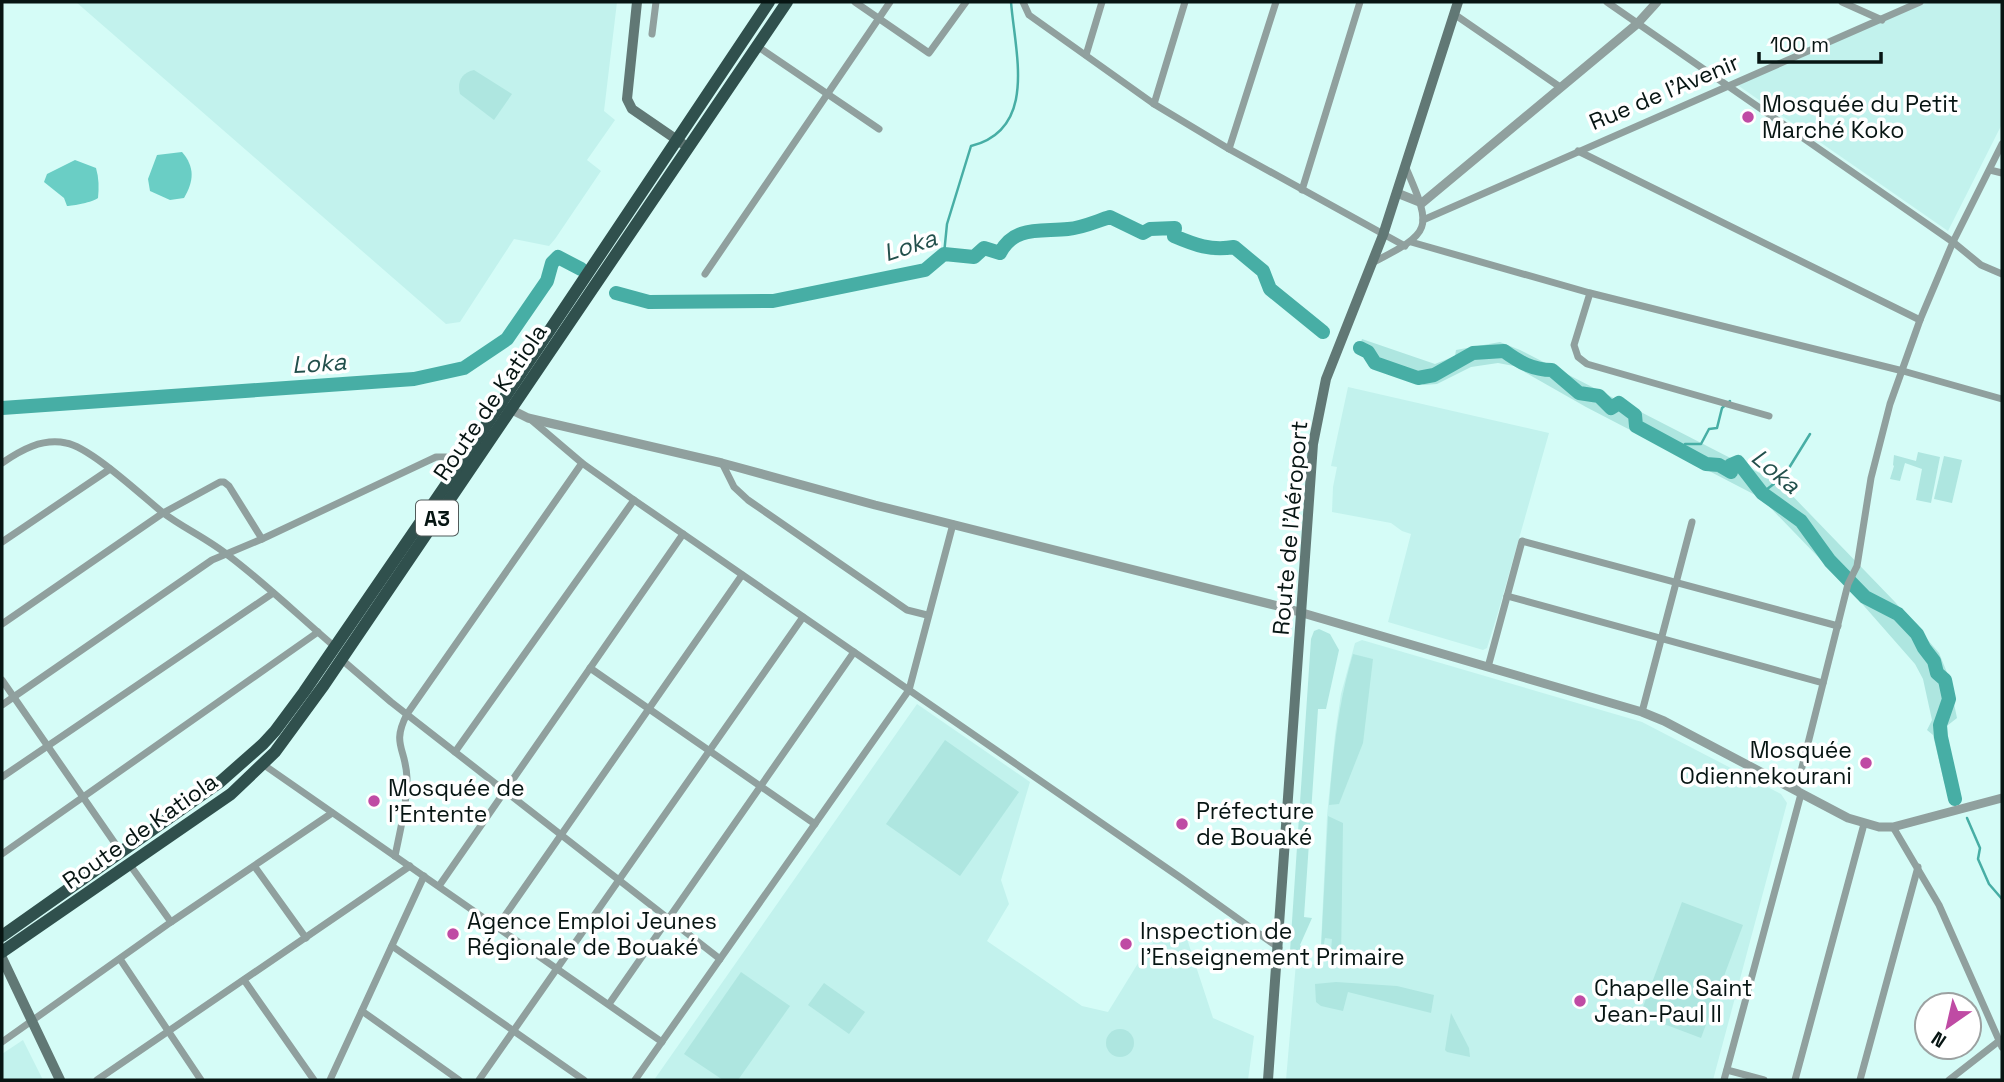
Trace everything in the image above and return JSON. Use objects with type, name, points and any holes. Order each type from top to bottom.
[{"type":"highway","name":"Route de Katiola","points":[[2,936],[220,782],[264,744],[289,714],[338,653],[506,407],[683,144],[769,2]]},
{"type":"highway","name":"Route de Katiola","points":[[683,144],[787,2]]},
{"type":"highway","name":"Route de Katiola","points":[[2,952],[231,794],[264,765],[300,719],[338,653],[461,463],[506,407]]},
{"type":"main road","points":[[637,2],[627,99],[632,109],[683,144]]},
{"type":"main road","name":"Route de l'Aéroport","points":[[1268,1080],[1313,444],[1326,379],[1383,235],[1458,2]]},
{"type":"main road","points":[[2,958],[60,1080]]},
{"type":"street","points":[[652,34],[656,2]]},
{"type":"street","points":[[855,2],[929,53],[965,2]]},
{"type":"street","points":[[705,274],[890,2]]},
{"type":"street","points":[[1023,2],[1029,15],[1154,104],[1383,235],[1590,293],[1903,371],[2002,399]]},
{"type":"street","points":[[1086,55],[1102,2]]},
{"type":"street","points":[[1154,104],[1185,2]]},
{"type":"street","points":[[1229,149],[1276,2]]},
{"type":"street","points":[[1302,190],[1360,2]]},
{"type":"street","points":[[1607,2],[1953,242],[1981,265],[2002,274]]},
{"type":"street","points":[[1422,204],[1637,23],[1657,2]]},
{"type":"street","points":[[1842,2],[1882,20]]},
{"type":"street","name":"Rue de l'Avenir","points":[[1423,220],[1920,2]]},
{"type":"street","points":[[1454,14],[1560,87]]},
{"type":"street","points":[[757,46],[879,128]]},
{"type":"street","points":[[1724,1080],[1848,584],[1857,566],[1871,478],[1890,404],[1920,320],[1953,242],[2002,145]]},
{"type":"street","points":[[1578,150],[1920,320]]},
{"type":"street","points":[[1372,263],[1408,244],[1419,235],[1423,220],[1422,204],[1406,168]]},
{"type":"street","points":[[1990,170],[2002,173]]},
{"type":"street","points":[[1397,193],[1422,204]]},
{"type":"street","points":[[1590,293],[1574,345],[1578,357],[1587,364],[1769,416]]},
{"type":"street","points":[[506,407],[528,418],[582,463],[634,500],[1279,948]]},
{"type":"street","points":[[528,418],[722,463],[1302,613],[1642,712],[1864,824],[1894,827],[2002,798]]},
{"type":"street","points":[[2,463],[23,448],[67,443],[110,469],[163,513],[228,554],[407,714],[720,959]]},
{"type":"street","points":[[2,705],[206,563],[436,457],[446,457],[461,463]]},
{"type":"street","points":[[396,856],[407,778],[398,733],[407,714],[582,463]]},
{"type":"street","points":[[722,463],[734,487],[762,511],[907,610],[927,615]]},
{"type":"street","points":[[2,542],[110,469]]},
{"type":"street","points":[[2,624],[163,513],[216,483],[223,482],[262,539]]},
{"type":"street","points":[[456,752],[634,500]]},
{"type":"street","points":[[1642,712],[1692,522]]},
{"type":"street","points":[[635,1080],[909,690],[953,524]]},
{"type":"street","points":[[439,886],[683,534]]},
{"type":"street","points":[[1488,667],[1522,541],[1838,626]]},
{"type":"street","points":[[497,927],[742,575]]},
{"type":"street","points":[[2,777],[273,593]]},
{"type":"street","points":[[1507,596],[1823,683]]},
{"type":"street","points":[[479,1080],[803,617]]},
{"type":"street","points":[[2,854],[318,632]]},
{"type":"street","points":[[609,1004],[854,652]]},
{"type":"street","points":[[590,668],[815,824]]},
{"type":"street","points":[[2,680],[121,852]]},
{"type":"street","points":[[264,765],[662,1042]]},
{"type":"street","points":[[2,1042],[171,922],[332,813]]},
{"type":"street","points":[[1796,1080],[1864,824]]},
{"type":"street","points":[[1894,827],[1938,905],[2001,1044],[1949,1080]]},
{"type":"street","points":[[130,865],[171,922]]},
{"type":"street","points":[[255,866],[306,938]]},
{"type":"street","points":[[97,1080],[410,866]]},
{"type":"street","points":[[1860,1080],[1918,867]]},
{"type":"street","points":[[330,1080],[424,876]]},
{"type":"street","points":[[392,946],[584,1080]]},
{"type":"street","points":[[120,959],[201,1080]]},
{"type":"street","points":[[244,980],[314,1080]]},
{"type":"street","points":[[362,1011],[459,1080]]},
{"type":"street","points":[[1727,1070],[1764,1080]]},
{"type":"shaded area","points":[[76,2],[617,2],[604,111],[615,120],[587,160],[601,171],[555,239],[549,246],[514,239],[460,322],[446,324]]},
{"type":"shaded area","points":[[1913,2],[2000,2],[2002,5],[2002,124],[1948,231],[1736,84]]},
{"type":"shaded area","points":[[474,70],[512,94],[494,120],[460,94],[461,79]]},
{"type":"shaded area","points":[[182,152],[192,174],[184,198],[170,200],[150,191],[148,179],[157,155]]},
{"type":"shaded area","points":[[75,160],[96,168],[98,198],[67,206],[64,198],[44,182],[47,174]]},
{"type":"shaded area","points":[[1362,339],[1435,364],[1455,356],[1456,350],[1500,342],[1781,484],[1895,602],[1939,653],[1948,675],[1957,718],[1943,729],[1960,800],[1952,802],[1944,782],[1933,735],[1927,730],[1932,720],[1923,679],[1915,664],[1850,590],[1761,498],[1586,407],[1514,366],[1498,363],[1471,367],[1437,384],[1424,385],[1357,354]]},
{"type":"shaded area","points":[[1348,387],[1549,433],[1487,648],[1483,650],[1388,622],[1411,534],[1391,523],[1332,512],[1337,467],[1331,466]]},
{"type":"shaded area","points":[[1918,452],[1940,457],[1931,503],[1916,500],[1922,469],[1905,463],[1900,481],[1890,479],[1894,455],[1916,461]]},
{"type":"shaded area","points":[[1944,456],[1962,460],[1952,503],[1934,499]]},
{"type":"shaded area","points":[[1319,629],[1330,634],[1339,650],[1326,709],[1318,709],[1304,917],[1312,918],[1300,945],[1308,953],[1290,951],[1311,639],[1314,631]]},
{"type":"shaded area","points":[[1362,640],[1642,722],[1781,794],[1787,803],[1713,1080],[1286,1080],[1296,963],[1320,965],[1327,816],[1335,735],[1341,694],[1355,643]]},
{"type":"shaded area","points":[[1353,654],[1373,659],[1363,743],[1339,804],[1329,805],[1343,691]]},
{"type":"shaded area","points":[[917,704],[1030,782],[1001,880],[1009,904],[987,941],[1082,1006],[1108,1012],[1140,960],[1166,926],[1187,939],[1213,1018],[1254,1036],[1248,1080],[654,1080]]},
{"type":"shaded area","points":[[945,740],[1019,792],[960,876],[886,824]]},
{"type":"shaded area","points":[[1328,816],[1343,823],[1341,961],[1330,960],[1332,939],[1325,938],[1321,949]]},
{"type":"shaded area","points":[[1682,902],[1743,925],[1701,1038],[1640,1015]]},
{"type":"shaded area","points":[[741,972],[790,1006],[738,1080],[723,1080],[684,1054]]},
{"type":"shaded area","points":[[1336,982],[1397,986],[1434,995],[1431,1013],[1348,992],[1343,1011],[1321,1006],[1316,1002],[1315,984]]},
{"type":"shaded area","points":[[824,983],[865,1012],[849,1034],[808,1005]]},
{"type":"shaded area","points":[[1451,1013],[1469,1048],[1470,1057],[1445,1050]]},
{"type":"shaded area","points":[[1120,1029],[1130,1033],[1134,1043],[1130,1053],[1120,1057],[1110,1053],[1106,1043],[1110,1033]]},
{"type":"shaded area","points":[[23,1040],[43,1080],[2,1080],[2,1054]]},
{"type":"waterway","points":[[944,254],[947,224],[971,146],[992,137],[1006,124],[1014,106],[1018,87],[1018,65],[1011,2]]},
{"type":"waterway","name":"Loka","points":[[616,293],[649,302],[773,301],[925,270],[944,254],[974,257],[984,248],[1000,253],[1006,244],[1021,234],[1084,226],[1110,217],[1143,233],[1150,229],[1175,228],[1174,236],[1196,244],[1210,248],[1234,247],[1263,271],[1270,289],[1323,332]]},
{"type":"waterway","name":"Loka","points":[[2,408],[414,379],[464,368],[507,339],[547,281],[552,263],[558,257],[581,269]]},
{"type":"waterway","name":"Loka","points":[[1360,348],[1368,352],[1375,363],[1418,378],[1434,375],[1473,353],[1504,351],[1526,365],[1552,370],[1579,393],[1599,396],[1611,408],[1619,403],[1635,415],[1636,426],[1706,464],[1719,465],[1731,472],[1731,465],[1738,462],[1762,493],[1801,521],[1830,561],[1865,597],[1898,614],[1917,634],[1934,661],[1937,673],[1945,680],[1949,699],[1940,725],[1941,737],[1955,799]]},
{"type":"waterway","points":[[1683,450],[1685,444],[1701,444],[1709,429],[1717,428],[1722,408],[1730,401]]},
{"type":"waterway","points":[[1762,493],[1784,476],[1810,434]]},
{"type":"waterway","points":[[1967,818],[1980,848],[1978,859],[1989,884],[2002,899]]},
{"type":"place","name":"Mosquée du Petit Marché Koko","points":[[1748,117]]},
{"type":"place","name":"Mosquée Odiennekourani","points":[[1866,763]]},
{"type":"place","name":"Mosquée de l'Entente","points":[[374,801]]},
{"type":"place","name":"Préfecture de Bouaké","points":[[1182,824]]},
{"type":"place","name":"Agence Emploi Jeunes Régionale de Bouaké","points":[[453,934]]},
{"type":"place","name":"Inspection de l'Enseignement Primaire","points":[[1126,944]]},
{"type":"place","name":"Chapelle Saint Jean-Paul II","points":[[1580,1001]]}]
